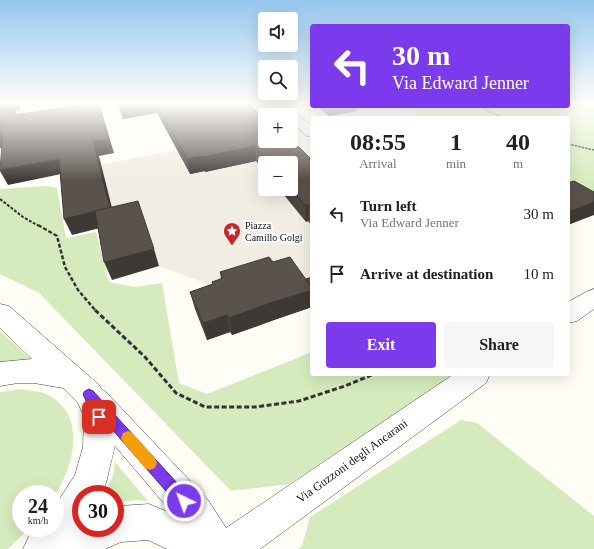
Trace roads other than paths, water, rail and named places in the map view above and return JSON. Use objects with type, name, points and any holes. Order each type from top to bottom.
[{"type":"street","points":[[0,313],[79,386],[194,513],[218,549]]},
{"type":"street","points":[[0,374],[16,371],[45,370],[79,386],[99,417],[99,447],[88,485]]},
{"type":"street","name":"Via Guzzoni degli Ancarani","points":[[229,549],[473,376]]},
{"type":"street","points":[[42,549],[66,522],[72,512]]},
{"type":"street","points":[[124,524],[149,522],[209,549]]},
{"type":"street","points":[[61,549],[90,537]]},
{"type":"place","name":"Piazza Camillo Golgi","points":[[232,246]]}]
